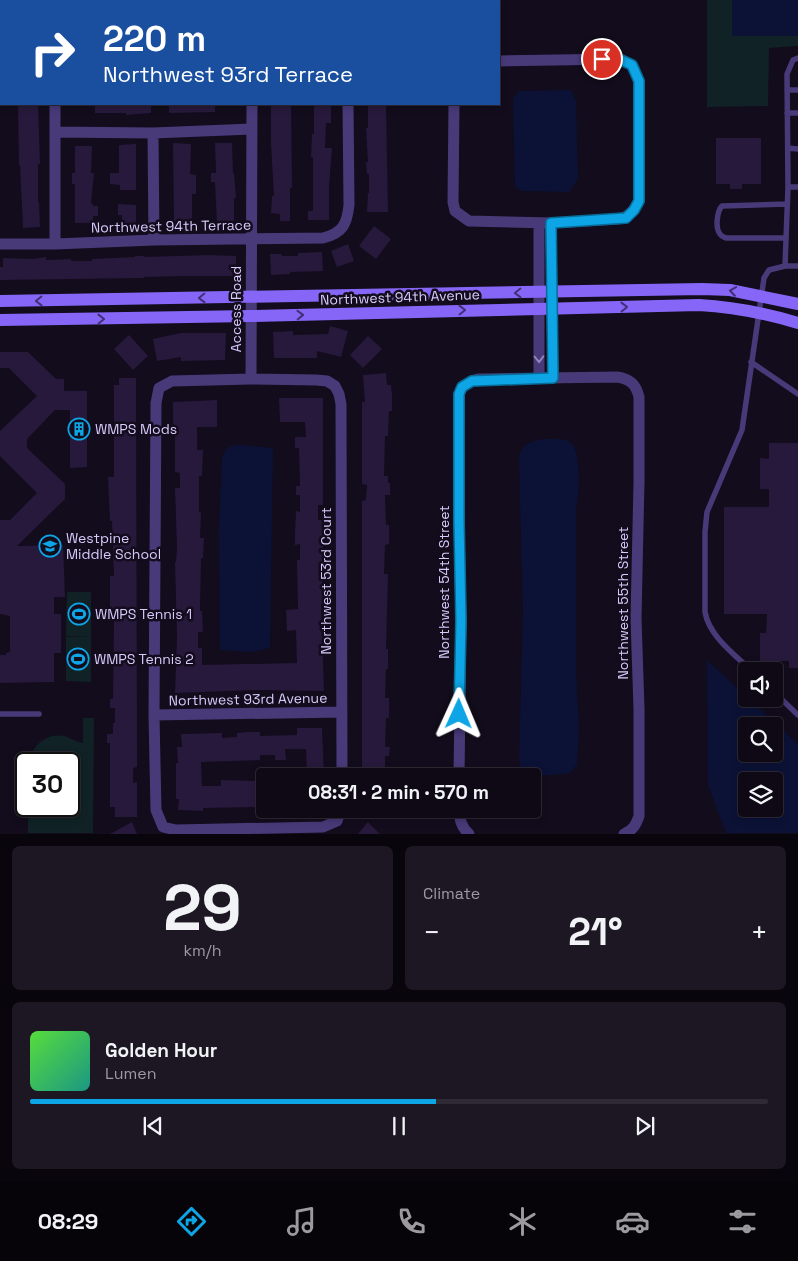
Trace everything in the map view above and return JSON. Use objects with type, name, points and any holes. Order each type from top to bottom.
[{"type":"street","points":[[454,105],[453,202],[455,211],[462,217],[469,221],[539,223],[626,218],[639,201],[639,81],[632,65],[619,59],[500,61]]},
{"type":"street","points":[[55,105],[55,244]]},
{"type":"street","name":"Access Road","points":[[251,379],[252,105]]},
{"type":"street","name":"Northwest 94th Terrace","points":[[0,244],[323,238],[332,236],[341,230],[347,218],[349,205],[348,105]]},
{"type":"street","points":[[55,132],[153,133],[252,129]]},
{"type":"street","points":[[153,133],[154,240]]},
{"type":"street","points":[[539,223],[539,378],[553,378],[551,223]]},
{"type":"street","name":"Northwest 94th Avenue","points":[[0,301],[712,289],[730,290],[798,304]]},
{"type":"street","name":"Northwest 94th Avenue","points":[[0,320],[699,305],[728,306],[769,314],[798,323]]},
{"type":"street","name":"Northwest 55th Street","points":[[553,378],[617,377],[632,382],[637,389],[639,406],[639,482],[636,618],[640,816],[631,831],[624,834]]},
{"type":"street","name":"Northwest 54th Street","points":[[459,768],[461,621],[458,402],[462,387],[467,383],[479,380],[539,378]]},
{"type":"street","points":[[251,379],[172,381],[159,388],[156,403],[154,715],[156,810],[163,827],[176,830],[323,828],[337,822],[339,818]]},
{"type":"street","name":"Northwest 53rd Court","points":[[251,379],[327,381],[335,386],[341,404],[342,768]]},
{"type":"street","name":"Northwest 93rd Avenue","points":[[154,715],[342,712]]},
{"type":"street","points":[[459,818],[463,827],[469,833]]},
{"type":"lane","points":[[785,266],[788,187],[787,90],[789,67],[793,60],[798,58]]},
{"type":"lane","points":[[787,90],[798,90]]},
{"type":"lane","points":[[788,113],[798,113]]},
{"type":"lane","points":[[788,148],[798,149]]},
{"type":"lane","points":[[788,187],[798,187]]},
{"type":"lane","points":[[786,204],[722,206],[719,209],[718,230],[720,235],[726,238],[786,238]]},
{"type":"lane","points":[[743,662],[706,622],[705,532],[707,512],[742,430],[764,278],[769,270],[785,266],[798,266]]},
{"type":"lane","points":[[751,362],[798,394]]},
{"type":"lane","points":[[783,701],[798,716]]},
{"type":"lane","points":[[0,714],[39,714]]},
{"type":"shaded area","points":[[707,0],[798,0],[798,46],[769,48],[768,106],[707,107]]},
{"type":"shaded area","points":[[67,592],[91,592],[91,682],[66,681],[66,637],[90,637],[66,636]]},
{"type":"shaded area","points":[[83,718],[94,718],[93,833],[28,833],[28,817],[80,817],[80,752],[32,752],[40,742],[51,737],[63,736],[83,743]]},
{"type":"water","points":[[732,0],[798,0],[798,36],[732,36]]},
{"type":"water","points":[[571,90],[576,101],[578,179],[569,192],[522,191],[515,187],[513,99],[519,91]]},
{"type":"water","points":[[560,439],[570,442],[576,454],[579,485],[576,510],[576,668],[579,730],[577,764],[570,773],[541,776],[541,768],[522,768],[519,763],[523,611],[519,459],[524,447],[534,441]]},
{"type":"water","points":[[238,445],[273,448],[270,648],[252,652],[220,650],[219,533],[222,460],[227,449]]},
{"type":"water","points":[[707,660],[738,689],[738,707],[758,707],[769,717],[738,717],[738,762],[783,762],[783,730],[798,744],[798,833],[726,833],[708,785]]},
{"type":"building","points":[[18,105],[38,105],[40,164],[38,164],[38,202],[40,227],[23,228]]},
{"type":"building","points":[[95,105],[151,105],[151,113],[126,115],[126,113],[95,113]]},
{"type":"building","points":[[169,105],[215,105],[215,112],[169,113]]},
{"type":"building","points":[[271,105],[291,105],[292,188],[290,188],[290,221],[280,221],[280,214],[271,213],[272,196],[274,196]]},
{"type":"building","points":[[314,105],[331,105],[331,123],[326,123],[325,148],[332,148],[329,220],[308,220],[308,211],[313,211],[313,157],[311,157],[312,134],[314,134]]},
{"type":"building","points":[[368,105],[386,105],[388,212],[367,212],[369,174],[367,174],[366,162],[368,162],[366,128],[368,128]]},
{"type":"building","points":[[716,138],[761,138],[761,184],[742,184],[742,189],[730,189],[730,184],[716,184]]},
{"type":"building","points":[[173,143],[191,144],[190,174],[196,175],[196,194],[192,194],[192,222],[174,222]]},
{"type":"building","points":[[215,143],[232,143],[236,198],[234,198],[234,223],[217,224],[215,182],[211,182],[211,173],[216,173]]},
{"type":"building","points":[[136,144],[136,190],[120,190],[120,185],[110,184],[110,173],[119,173],[119,145]]},
{"type":"building","points":[[75,146],[92,146],[91,173],[94,173],[91,203],[93,206],[98,206],[98,216],[93,216],[93,223],[75,223],[75,184],[72,184],[72,173],[75,173]]},
{"type":"building","points":[[118,204],[136,205],[136,225],[122,225],[122,215],[118,215]]},
{"type":"building","points":[[374,226],[391,239],[376,259],[359,246]]},
{"type":"building","points":[[348,244],[354,261],[337,267],[331,251]]},
{"type":"building","points":[[322,252],[323,271],[290,272],[290,274],[271,275],[270,254],[298,256],[298,253]]},
{"type":"building","points":[[135,256],[236,256],[236,276],[0,280],[0,267],[3,267],[3,258],[33,259],[46,257],[46,260],[71,259],[71,261],[92,261],[92,259]]},
{"type":"building","points":[[330,326],[348,331],[341,357],[317,351],[317,358],[274,358],[273,332],[293,331],[293,335],[328,334]]},
{"type":"building","points":[[181,333],[226,333],[225,360],[181,361],[181,357],[157,361],[153,339]]},
{"type":"building","points":[[129,335],[148,356],[133,370],[114,349]]},
{"type":"building","points":[[368,336],[382,349],[363,368],[350,355]]},
{"type":"building","name":"Westpine Middle School","points":[[0,352],[28,352],[56,379],[64,379],[64,391],[87,391],[87,467],[70,468],[70,410],[55,410],[27,439],[27,448],[65,484],[65,499],[17,546],[63,545],[65,597],[54,597],[54,614],[61,614],[61,653],[54,653],[54,682],[0,683],[0,655],[6,655],[6,653],[10,652],[10,616],[0,614],[0,520],[10,520],[37,493],[0,456],[0,431],[37,396],[9,368],[0,368]]},
{"type":"building","points":[[386,373],[387,385],[391,385],[392,395],[392,411],[389,411],[388,436],[385,436],[384,476],[388,476],[388,483],[390,483],[390,495],[385,495],[386,525],[389,525],[389,544],[385,545],[384,574],[388,574],[386,649],[388,649],[388,669],[386,669],[385,698],[389,698],[389,718],[386,718],[385,747],[390,747],[389,756],[385,756],[385,767],[380,768],[362,768],[362,501],[366,500],[367,485],[362,484],[362,402],[365,402],[363,375]]},
{"type":"building","points":[[119,378],[136,378],[137,767],[133,768],[133,783],[137,782],[137,817],[115,817],[115,807],[110,807],[110,743],[107,743],[107,734],[113,734],[113,723],[115,723],[115,708],[110,708],[110,699],[113,699],[114,610],[110,610],[110,576],[114,576],[108,477],[114,477],[114,385],[119,385]]},
{"type":"building","points":[[279,398],[323,398],[323,505],[318,505],[318,520],[323,520],[323,604],[321,604],[324,691],[258,690],[175,693],[177,637],[175,562],[177,547],[175,488],[180,488],[180,473],[175,472],[173,402],[217,400],[217,427],[197,427],[197,450],[203,450],[202,476],[199,476],[199,512],[201,512],[200,538],[204,538],[203,558],[201,558],[200,611],[202,611],[203,632],[198,632],[198,648],[202,648],[202,665],[297,663],[296,630],[287,631],[286,610],[298,609],[297,560],[300,560],[300,544],[295,545],[295,535],[296,511],[300,512],[300,495],[296,495],[296,486],[300,486],[299,448],[295,448],[295,437],[306,437],[305,422],[280,422]]},
{"type":"building","points":[[769,443],[798,443],[798,668],[789,668],[789,661],[760,661],[760,633],[766,633],[767,614],[724,614],[724,507],[769,507],[769,489],[760,489],[760,458],[769,459]]},
{"type":"building","points":[[297,728],[322,728],[324,768],[307,768],[306,749],[285,749],[286,760],[275,760],[275,755],[260,755],[260,760],[201,762],[202,786],[221,786],[221,780],[256,781],[256,807],[203,808],[203,811],[178,810],[179,799],[176,799],[176,763],[178,763],[177,747],[182,747],[181,734],[222,733],[222,738],[237,737],[237,733],[247,732],[260,732],[260,736],[297,735]]},
{"type":"building","points":[[132,822],[137,834],[110,834]]},
{"type":"building","points":[[368,822],[380,834],[358,834]]},
{"type":"place","name":"WMPS Mods","points":[[79,429]]},
{"type":"place","name":"Westpine Middle School","points":[[50,546]]},
{"type":"place","name":"WMPS Tennis 1","points":[[79,614]]},
{"type":"place","name":"WMPS Tennis 2","points":[[78,659]]},
{"type":"route","points":[[459,714],[461,621],[459,394],[462,387],[472,381],[553,378],[551,223],[626,218],[639,201],[639,81],[632,65],[619,59],[602,59]]}]
